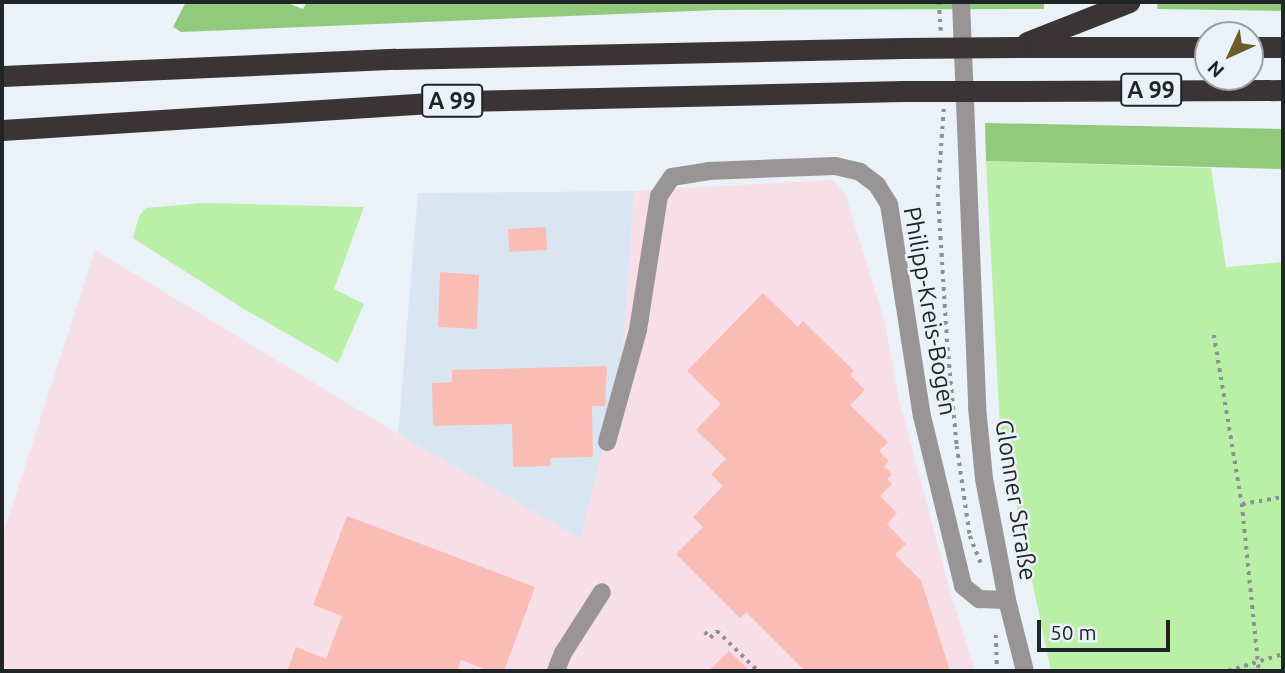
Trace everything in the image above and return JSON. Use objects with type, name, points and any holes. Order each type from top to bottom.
[{"type":"highway","points":[[1016,47],[1129,2]]},
{"type":"highway","name":"A 99","points":[[2,76],[382,59],[903,48],[1194,47]]},
{"type":"highway","points":[[1264,47],[1283,47]]},
{"type":"highway","name":"A 99","points":[[2,130],[462,101],[904,91],[1283,90]]},
{"type":"street","name":"Glonner Straße","points":[[961,2],[973,334],[984,479],[999,600],[1025,671]]},
{"type":"street","name":"Philipp-Kreis-Bogen","points":[[607,442],[638,330],[659,196],[672,177],[708,172],[835,166],[860,172],[877,185],[889,204],[922,416],[963,586],[979,599],[999,600]]},
{"type":"street","points":[[556,671],[563,653],[602,592]]},
{"type":"path","points":[[939,2],[941,15]]},
{"type":"path","points":[[944,121],[938,194],[957,446],[970,536],[999,600]]},
{"type":"path","points":[[1214,335],[1242,504],[1259,671]]},
{"type":"path","points":[[1242,504],[1283,497]]},
{"type":"path","points":[[705,632],[710,638],[717,631],[758,671]]},
{"type":"path","points":[[996,632],[997,671]]},
{"type":"path","points":[[1228,671],[1283,654]]},
{"type":"path","points":[[1151,671],[1160,671]]},
{"type":"shaded area","points":[[833,180],[845,194],[885,323],[899,399],[948,584],[975,671],[2,671],[2,538],[95,250],[398,434],[580,537],[626,313],[634,191]]},
{"type":"shaded area","points":[[634,191],[626,313],[616,400],[580,538],[398,434],[418,193]]},
{"type":"green space","points":[[186,2],[285,2],[303,9],[307,2],[1044,2],[1044,9],[718,10],[181,32],[173,27]]},
{"type":"green space","points":[[1158,2],[1283,2],[1283,11],[1157,9]]},
{"type":"green space","points":[[985,123],[1283,129],[1283,169],[986,161]]},
{"type":"green space","points":[[986,161],[1211,168],[1226,267],[1283,262],[1283,671],[1051,671],[1000,427]]},
{"type":"green space","points":[[203,203],[364,207],[334,289],[364,304],[338,363],[244,309],[133,238],[139,216],[146,208]]},
{"type":"building","points":[[546,227],[547,250],[509,252],[508,229]]},
{"type":"building","points":[[440,272],[479,275],[477,329],[438,327]]},
{"type":"building","points":[[763,293],[798,327],[803,321],[854,371],[850,375],[865,390],[850,405],[888,442],[879,451],[889,461],[884,466],[892,474],[887,479],[892,484],[880,496],[897,513],[887,524],[906,544],[895,555],[921,580],[950,671],[805,671],[746,612],[740,618],[676,554],[703,527],[693,517],[723,486],[711,474],[726,459],[696,430],[721,404],[687,371]]},
{"type":"building","points":[[607,366],[605,406],[592,406],[593,457],[550,458],[551,466],[513,467],[512,424],[433,426],[432,383],[452,382],[452,370]]},
{"type":"building","points":[[347,516],[535,587],[504,671],[490,671],[461,660],[457,671],[287,671],[296,647],[326,659],[342,616],[313,605]]},
{"type":"building","points":[[729,651],[750,671],[708,671]]}]
